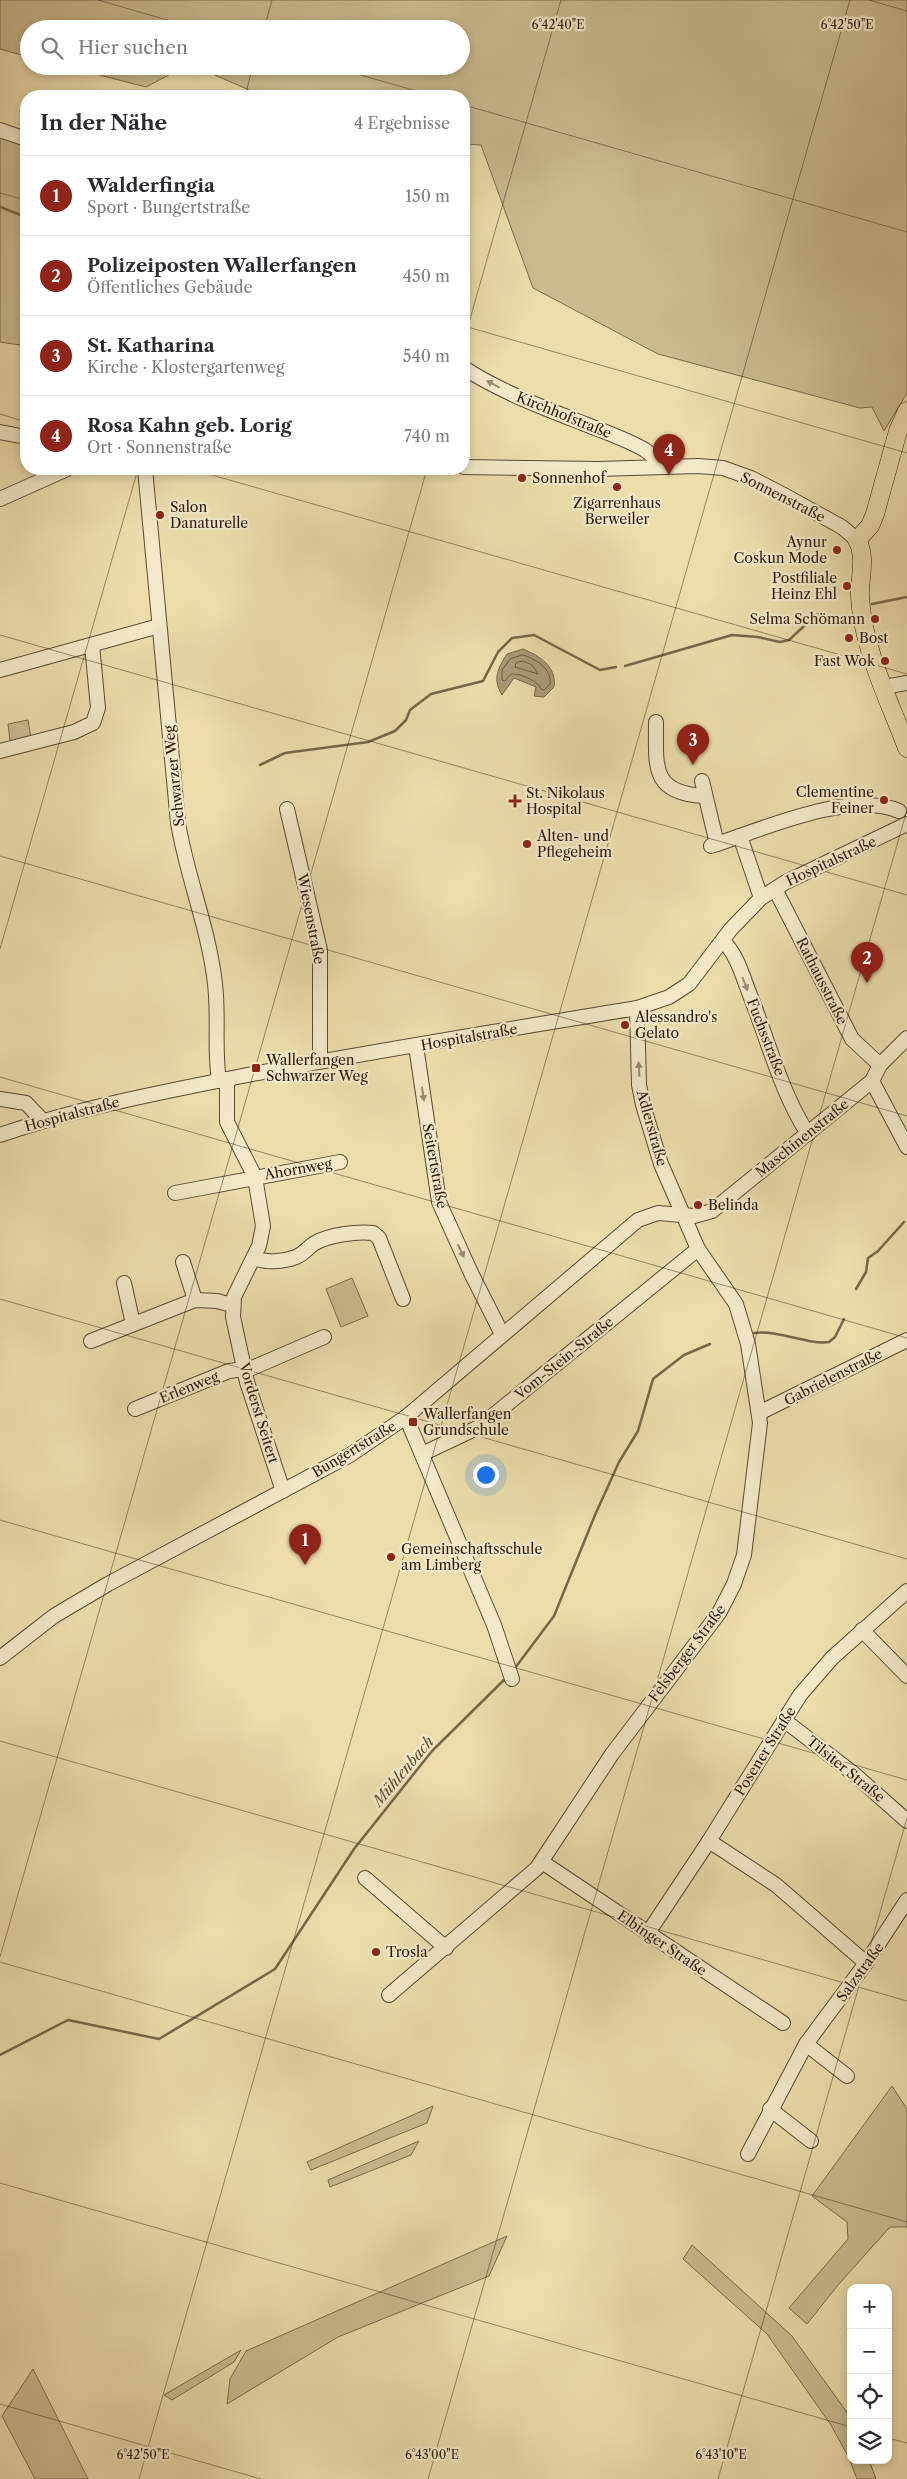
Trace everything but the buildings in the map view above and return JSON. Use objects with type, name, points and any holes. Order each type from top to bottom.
[{"type":"main road","points":[[907,411],[898,432],[875,514],[866,530],[857,540],[862,551],[861,603],[870,649],[907,748]]},
{"type":"street","points":[[0,130],[20,137]]},
{"type":"street","name":"Kirchhofstraße","points":[[470,371],[532,402],[630,442],[657,460],[658,467]]},
{"type":"street","points":[[0,432],[20,435]]},
{"type":"street","name":"Sonnenstraße","points":[[470,467],[606,469],[712,467],[735,472],[791,498],[842,527],[857,540]]},
{"type":"street","points":[[0,499],[54,475]]},
{"type":"street","name":"Schwarzer Weg","points":[[146,475],[181,843],[206,937],[215,984],[223,1080]]},
{"type":"street","points":[[0,670],[159,626]]},
{"type":"street","points":[[0,751],[74,732],[92,723],[98,708],[92,645]]},
{"type":"street","points":[[884,688],[907,683]]},
{"type":"street","points":[[656,722],[660,774],[664,783],[680,794],[704,796]]},
{"type":"street","points":[[702,781],[714,845],[783,821],[833,810],[880,805],[899,811]]},
{"type":"street","name":"Wiesenstraße","points":[[287,809],[320,950],[320,1061]]},
{"type":"street","name":"Hospitalstraße","points":[[0,1134],[42,1120],[118,1100],[320,1061],[637,1008],[657,1002],[681,991],[700,973],[744,915],[761,898],[774,889],[907,824]]},
{"type":"street","name":"Hospitalstraße","points":[[885,836],[907,834]]},
{"type":"street","points":[[740,836],[761,898]]},
{"type":"street","name":"Rathausstraße","points":[[774,889],[852,1039],[880,1065]]},
{"type":"street","name":"Fuchsstraße","points":[[723,941],[731,951],[743,978],[792,1103],[808,1134]]},
{"type":"street","name":"Adlerstraße","points":[[637,1008],[639,1076],[643,1105],[661,1164],[682,1216]]},
{"type":"street","name":"Maschinenstraße","points":[[682,1216],[704,1215],[712,1211],[872,1082],[880,1065],[907,1038]]},
{"type":"street","name":"Seitertstraße","points":[[416,1046],[440,1202],[472,1275],[502,1334]]},
{"type":"street","points":[[91,1341],[195,1300],[217,1301],[232,1305],[254,1258],[262,1236],[263,1226],[255,1177],[227,1122],[223,1080]]},
{"type":"street","points":[[872,1082],[907,1147]]},
{"type":"street","points":[[0,1099],[26,1103],[42,1120]]},
{"type":"street","name":"Ahornweg","points":[[175,1193],[340,1162]]},
{"type":"street","name":"Bungertstraße","points":[[0,1658],[28,1634],[74,1604],[350,1454],[406,1417],[638,1220],[658,1214],[682,1216]]},
{"type":"street","name":"Felsberger Straße","points":[[389,1995],[527,1879],[542,1862],[612,1754],[703,1636],[728,1599],[740,1570],[747,1537],[758,1444],[759,1413],[748,1344],[741,1316],[726,1288],[698,1249],[682,1216]]},
{"type":"street","points":[[254,1258],[263,1262],[297,1257],[314,1244],[325,1239],[373,1233],[378,1238],[403,1299]]},
{"type":"street","name":"Vom-Stein-Straße","points":[[422,1454],[480,1427],[698,1249]]},
{"type":"street","points":[[183,1262],[195,1300]]},
{"type":"street","points":[[124,1283],[133,1324]]},
{"type":"street","name":"Vorderst Seitert","points":[[232,1305],[244,1368],[283,1491]]},
{"type":"street","name":"Erlenweg","points":[[135,1409],[229,1371],[252,1368],[324,1337]]},
{"type":"street","name":"Gabrielenstraße","points":[[759,1413],[907,1340]]},
{"type":"street","points":[[406,1417],[494,1625],[510,1673]]},
{"type":"street","name":"Posener Straße","points":[[648,1933],[709,1841],[784,1720],[816,1675],[907,1590]]},
{"type":"street","points":[[862,1630],[907,1676]]},
{"type":"street","name":"Tilsiter Straße","points":[[784,1720],[854,1774],[907,1821]]},
{"type":"street","points":[[709,1841],[776,1885],[866,1963]]},
{"type":"street","name":"Elbinger Straße","points":[[542,1862],[784,2023]]},
{"type":"street","points":[[365,1878],[446,1948]]},
{"type":"street","name":"Salzstraße","points":[[748,2154],[770,2109],[808,2042],[866,1963],[907,1900]]},
{"type":"street","points":[[808,2042],[848,2076]]},
{"type":"street","points":[[770,2109],[811,2141]]},
{"type":"shaded area","points":[[0,0],[907,0],[907,393],[884,431],[872,407],[860,408],[658,354],[533,288],[481,145],[470,144],[470,90],[249,90],[215,75],[470,75],[470,20],[20,20],[20,55],[0,49]]},
{"type":"shaded area","points":[[100,75],[169,75],[146,87]]},
{"type":"shaded area","points":[[0,135],[20,142],[20,345],[0,342]]},
{"type":"shaded area","points":[[28,720],[31,738],[10,741],[8,724]]},
{"type":"shaded area","points":[[352,1278],[368,1316],[341,1327],[326,1289]]},
{"type":"shaded area","points":[[892,2086],[907,2109],[907,2227],[890,2227],[838,2285],[807,2324],[789,2308],[848,2239],[847,2222],[812,2196]]},
{"type":"shaded area","points":[[433,2106],[427,2123],[311,2170],[307,2162]]},
{"type":"shaded area","points":[[419,2141],[411,2155],[330,2187],[328,2180]]},
{"type":"shaded area","points":[[507,2236],[489,2276],[338,2337],[227,2404],[230,2379],[246,2351]]},
{"type":"shaded area","points":[[692,2245],[792,2336],[847,2412],[847,2454],[831,2425],[767,2334],[683,2259]]},
{"type":"shaded area","points":[[241,2350],[234,2362],[172,2400],[164,2395]]},
{"type":"shaded area","points":[[33,2369],[88,2479],[35,2479],[2,2416]]},
{"type":"shaded area","points":[[851,2464],[870,2464],[876,2479],[857,2479]]},
{"type":"water","points":[[523,649],[546,663],[553,674],[554,687],[544,697],[534,696],[536,687],[514,678],[502,695],[499,689],[497,674],[507,654]]},
{"type":"waterway","points":[[0,207],[20,215]]},
{"type":"waterway","points":[[872,604],[907,597]]},
{"type":"waterway","points":[[625,666],[732,635],[758,637],[780,642],[789,640],[816,615],[821,614]]},
{"type":"waterway","points":[[260,765],[285,753],[368,742],[395,731],[406,720],[410,710],[431,694],[483,681],[498,652],[512,638],[534,635],[600,670],[616,667]]},
{"type":"waterway","name":"Mühlenbach","points":[[856,1289],[866,1272],[868,1258],[878,1251],[904,1222]]},
{"type":"waterway","name":"Mühlenbach","points":[[754,1333],[829,1342],[835,1337],[844,1319]]},
{"type":"waterway","name":"Mühlenbach","points":[[515,1668],[554,1616],[595,1515],[619,1462],[638,1431],[653,1379],[684,1355],[710,1344]]},
{"type":"waterway","name":"Mühlenbach","points":[[0,2055],[68,2020],[159,2039],[275,1969],[354,1849],[432,1751],[506,1678]]},
{"type":"place","name":"Rosa Kahn geb. Lorig","points":[[669,475]]},
{"type":"place","name":"Sonnenhof","points":[[522,478]]},
{"type":"place","name":"Zigarrenhaus Berweiler","points":[[617,487]]},
{"type":"place","name":"Salon Danaturelle","points":[[160,515]]},
{"type":"place","name":"Aynur Coskun Mode","points":[[837,550]]},
{"type":"place","name":"Postfiliale Heinz Ehl","points":[[847,586]]},
{"type":"place","name":"Selma Schömann","points":[[875,619]]},
{"type":"place","name":"Bost","points":[[849,638]]},
{"type":"place","name":"Fast Wok","points":[[885,661]]},
{"type":"place","name":"St. Katharina","points":[[693,765]]},
{"type":"place","name":"Clementine Feiner","points":[[884,800]]},
{"type":"place","name":"St. Nikolaus Hospital","points":[[515,801]]},
{"type":"place","name":"Alten- und Pflegeheim","points":[[527,844]]},
{"type":"place","name":"Polizeiposten Wallerfangen","points":[[867,983]]},
{"type":"place","name":"Alessandro's Gelato","points":[[625,1025]]},
{"type":"place","name":"Wallerfangen Schwarzer Weg","points":[[256,1068]]},
{"type":"place","name":"Belinda","points":[[698,1205]]},
{"type":"place","name":"Wallerfangen Grundschule","points":[[413,1422]]},
{"type":"place","name":"Gemeinschaftsschule am Limberg","points":[[391,1557]]},
{"type":"place","name":"Walderfingia","points":[[305,1565]]},
{"type":"place","name":"Trosla","points":[[376,1952]]}]
